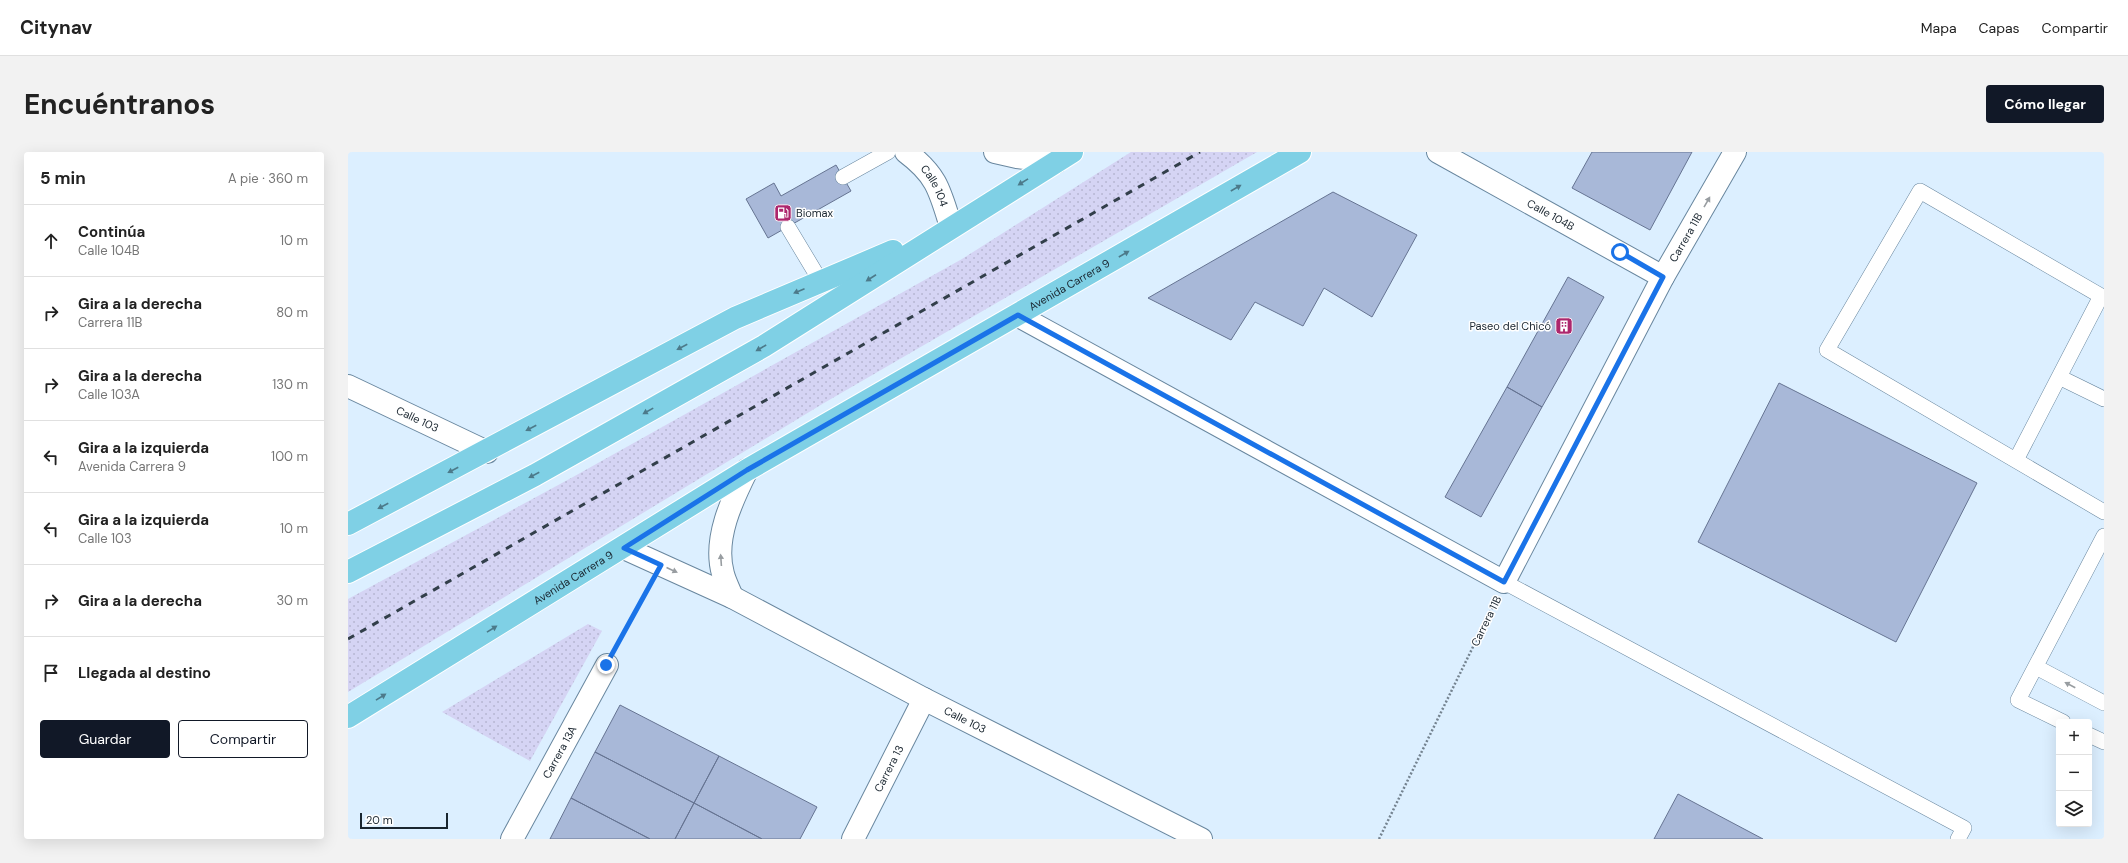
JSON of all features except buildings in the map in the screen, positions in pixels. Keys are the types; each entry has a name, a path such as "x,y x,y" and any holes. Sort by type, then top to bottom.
{"main road":[{"name":"Avenida Carrera 9","path":"348,717 624,548 747,470 1300,152"},
{"path":"348,572 535,474 764,346 1064,157"},
{"path":"348,524 487,452 735,318 951,227"}],"street":[{"name":"Calle 104","path":"906,152 927,170 938,184 951,227"},
{"path":"995,152 1017,157 1064,157"},
{"name":"Calle 104B","path":"1438,152 1663,277"},
{"name":"Carrera 11B","path":"1504,582 1663,277 1735,152"},
{"path":"1018,315 1504,582"},
{"name":"Calle 103","path":"348,386 487,452"},
{"path":"732,597 723,574 720,559 722,542 728,511 747,470"},
{"name":"Calle 103","path":"624,548 732,597 1175,833 1201,839"},
{"name":"Carrera 13A","path":"512,839 606,665"},
{"name":"Carrera 13","path":"853,839 924,699"}],"lane":[{"path":"844,177 888,152"},
{"path":"2016,460 2101,296 1920,191 1827,350 2104,512"},
{"path":"788,227 821,282"},
{"path":"2059,377 2104,399"},
{"path":"2057,719 2018,700 2104,536"},
{"path":"1504,582 1964,828 1958,839"},
{"path":"2036,667 2104,703"},
{"path":"2092,736 2104,742"}],"path":[{"path":"606,665 661,565"},
{"name":"Carrera 11B","path":"1379,839 1504,582"}],"shaded area":[{"path":"1131,152 1257,152 824,403 348,692 348,599 573,477 962,259"},
{"path":"588,624 602,631 530,761 442,712"}],"railway":[{"path":"348,639 1200,152"}],"place":[{"name":"Biomax","path":"783,213"},
{"name":"Paseo del Chicó","path":"1564,326"}],"route":[{"path":"606,665 661,565 624,548 747,470 1018,315 1504,582 1663,277 1620,252"}]}
